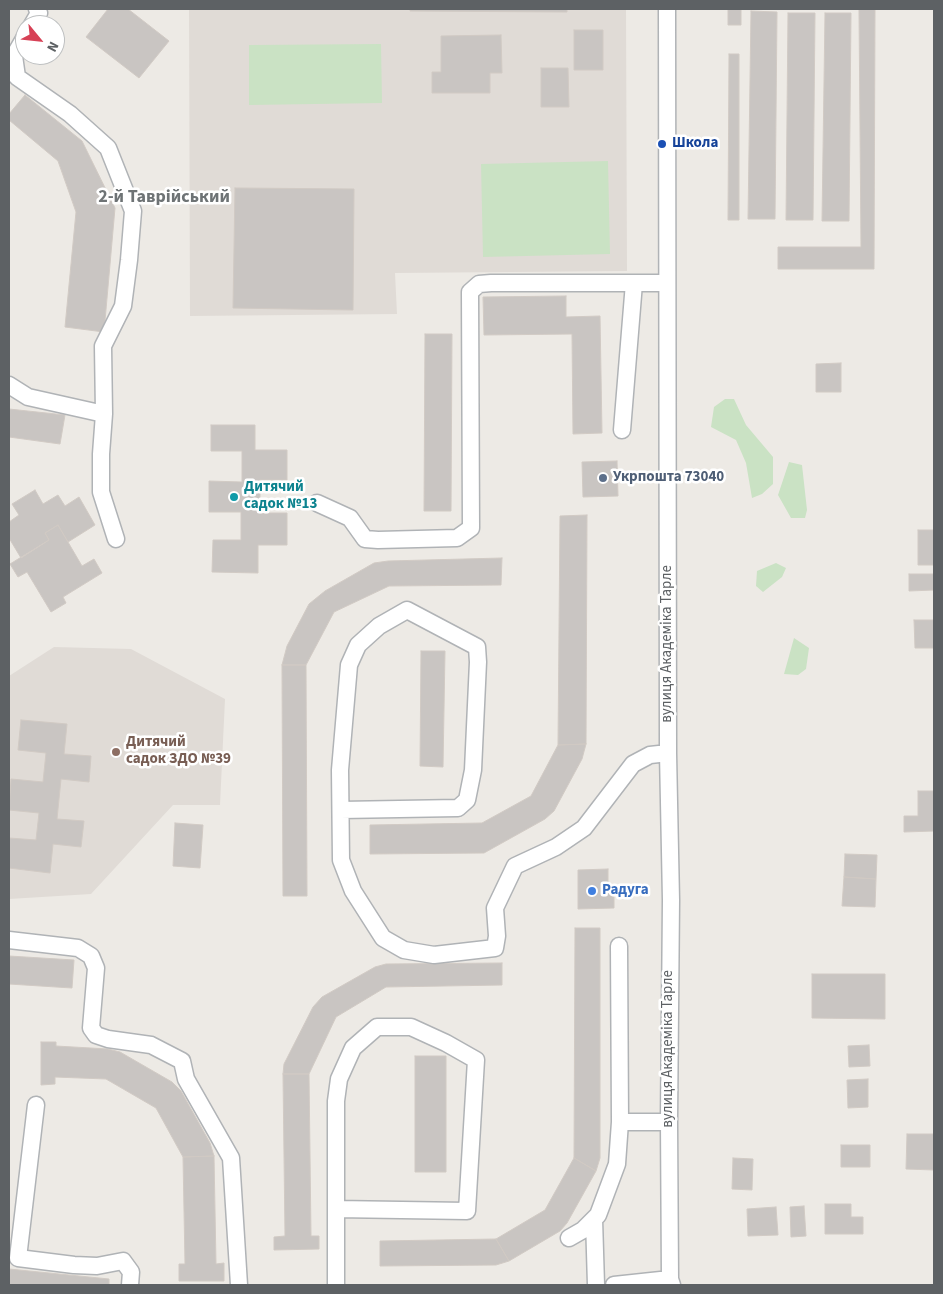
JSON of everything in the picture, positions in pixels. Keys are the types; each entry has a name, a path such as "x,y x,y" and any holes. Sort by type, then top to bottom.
{"street":[{"name":"вулиця Академіка Тарле","path":"667,9 671,1282"},
{"path":"11,60 17,77 70,114 108,148 132,210 129,260 123,306 103,346 104,414 101,492 116,539"},
{"path":"317,503 350,518 365,539 458,538 471,528 470,292 478,284 492,283 667,283"},
{"path":"622,430 634,283"},
{"path":"9,385 28,396 104,414"},
{"path":"341,810 458,808 467,800 473,770 475,742 477,647 407,610 379,626 358,644 349,665 340,770 341,860 353,891 382,938 404,950 434,955 495,948 497,936 495,908 516,866 556,847 584,828 633,764 650,755 668,753"},
{"path":"9,940 78,948 91,956 96,968 91,1028 96,1035 108,1039 151,1044 182,1061 186,1078 231,1158 238,1285"},
{"path":"569,1238 583,1230 598,1215 617,1164 620,1122 619,946"},
{"path":"336,1209 467,1211 476,1060 446,1043 411,1027 378,1027 353,1048 339,1079 336,1101 336,1209 336,1285"},
{"path":"36,1105 18,1258 89,1266 123,1261 131,1272 130,1285"},
{"path":"620,1122 669,1122"},
{"path":"594,1219 596,1285"},
{"path":"614,1285 671,1282"}],"shaded area":[{"path":"189,9 626,9 627,271 395,273 397,314 190,316"},
{"name":"Дитячий садок ЗДО №39","path":"54,647 131,649 225,699 220,805 173,805 91,894 9,899 9,676"}],"green space":[{"path":"381,44 382,103 249,105 249,45"},
{"path":"608,161 610,254 483,257 481,164"},
{"path":"725,399 734,399 746,425 773,457 773,484 762,494 752,498 746,463 736,440 711,427 714,407"},
{"path":"789,462 802,465 807,510 805,518 791,518 778,495"},
{"path":"776,563 786,568 782,577 763,592 756,586 757,571"},
{"path":"794,638 809,648 806,669 798,675 784,674"}],"building":[{"path":"108,9 128,9 169,41 139,78 86,37"},
{"path":"410,9 567,9 567,12 410,11"},
{"path":"728,9 741,9 741,25 728,25"},
{"path":"859,9 875,9 874,269 778,269 778,247 861,247"},
{"path":"751,11 777,12 775,219 748,219"},
{"path":"788,13 815,13 813,220 786,220"},
{"path":"825,13 851,13 849,221 822,221"},
{"path":"574,30 603,30 603,70 574,70"},
{"path":"501,35 502,73 490,73 490,93 432,93 432,72 441,72 441,36"},
{"path":"729,54 739,54 739,220 728,220"},
{"path":"541,68 568,68 569,107 541,107"},
{"path":"25,95 82,141 115,208 104,332 65,327 76,212 58,161 9,120 9,114"},
{"path":"235,188 354,189 353,310 233,308"},
{"path":"566,296 566,317 600,316 602,433 573,434 572,334 484,335 483,297"},
{"path":"425,334 452,334 451,511 424,511"},
{"path":"841,363 841,392 816,392 816,364"},
{"path":"9,409 65,415 60,444 9,437"},
{"name":"Дитячий садок №13","path":"211,425 255,425 255,450 287,450 287,480 260,480 260,513 287,513 287,545 258,545 258,573 212,572 213,540 241,540 241,512 209,512 209,481 242,482 242,451 211,451"},
{"path":"617,461 618,496 583,497 582,462"},
{"path":"35,490 43,504 58,495 65,506 79,497 95,525 68,542 58,525 45,533 49,540 21,558 9,538 9,522 19,515 12,504"},
{"path":"587,515 586,744 558,745 560,516"},
{"path":"58,525 82,566 94,559 102,573 63,597 66,603 51,612 27,572 18,577 10,564 49,540 45,533"},
{"path":"918,530 934,530 934,565 918,565"},
{"path":"502,558 501,585 389,586 334,612 306,665 282,665 287,646 309,604 325,591 374,563"},
{"path":"909,574 934,574 934,590 909,591"},
{"path":"914,620 934,620 934,648 915,648"},
{"path":"421,651 445,651 443,767 420,766"},
{"path":"282,665 306,665 307,896 283,896"},
{"path":"21,720 67,724 64,754 91,756 89,782 61,779 57,819 84,821 81,847 53,844 50,873 9,868 9,838 36,840 39,813 9,810 11,779 43,782 46,753 18,750"},
{"path":"586,744 582,759 554,811 545,819 484,853 370,854 370,825 482,823 531,796 558,745"},
{"path":"918,791 934,791 934,831 904,832 904,816 918,816"},
{"path":"175,823 203,825 200,868 173,866"},
{"path":"845,854 877,855 876,879 844,877"},
{"path":"608,869 608,885 614,885 614,908 578,909 578,870"},
{"path":"844,877 876,879 875,907 842,906"},
{"path":"575,928 600,928 600,1158 596,1171 574,1158"},
{"path":"9,956 74,960 72,988 9,984"},
{"path":"502,963 502,985 386,987 336,1017 309,1074 283,1074 284,1064 313,1007 322,997 375,967 386,964"},
{"path":"812,974 885,974 885,1019 812,1018"},
{"path":"41,1042 56,1042 56,1046 108,1049 120,1052 172,1082 181,1091 210,1143 214,1156 183,1157 156,1108 106,1079 55,1077 55,1084 41,1085"},
{"path":"869,1045 870,1066 849,1067 848,1046"},
{"path":"415,1056 446,1056 446,1172 415,1172"},
{"path":"283,1074 309,1074 311,1236 319,1236 319,1249 274,1250 274,1237 285,1236"},
{"path":"868,1079 868,1107 848,1108 847,1080"},
{"path":"907,1134 934,1134 934,1170 906,1169"},
{"path":"841,1145 870,1145 870,1167 841,1167"},
{"path":"214,1156 216,1264 224,1263 224,1281 179,1281 179,1264 185,1264 183,1157"},
{"path":"574,1158 596,1171 567,1223 560,1231 509,1261 496,1239 545,1210"},
{"path":"733,1158 753,1159 752,1190 732,1189"},
{"path":"825,1204 851,1204 851,1217 863,1217 863,1234 825,1234"},
{"path":"804,1206 806,1236 791,1237 790,1207"},
{"path":"776,1207 778,1235 748,1236 747,1209"},
{"path":"496,1239 509,1261 496,1265 380,1266 380,1241"},
{"path":"9,1269 109,1279 109,1285 9,1285"}],"place":[{"name":"Школа","path":"662,144"},
{"name":"Укрпошта 73040","path":"603,478"},
{"name":"Дитячий садок №13","path":"234,497"},
{"name":"Дитячий садок ЗДО №39","path":"116,752"},
{"name":"Радуга","path":"592,891"}],"district":[{"name":"2-й Таврійський","path":"164,198"}]}
